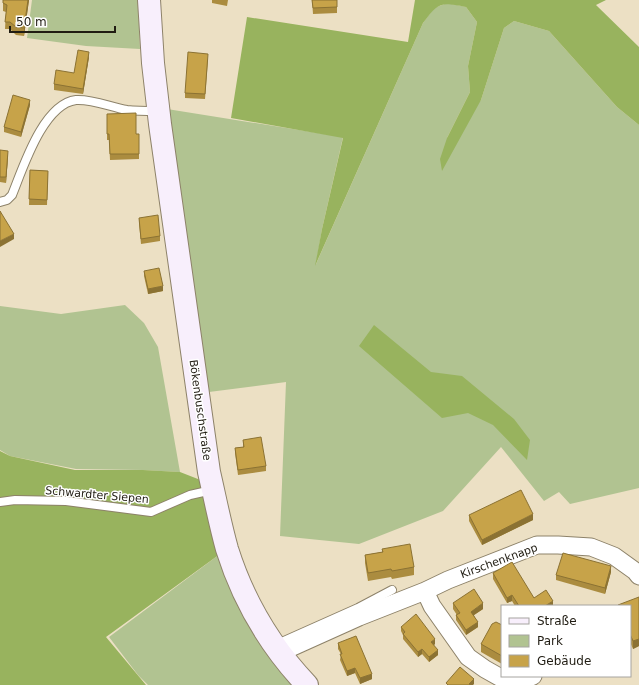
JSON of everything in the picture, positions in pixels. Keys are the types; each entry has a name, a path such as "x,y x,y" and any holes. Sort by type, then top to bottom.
{"main road":[{"name":"Bökenbuschstraße","path":"149,0 149,21 158,111 209,472 221,526 237,576 248,600 277,649 290,667 307,685"}],"street":[{"name":"Kirschenknapp","path":"277,649 537,545 558,544 591,547 614,556 635,571 639,576"},
{"path":"425,591 432,606 468,657 508,682 520,682 531,677"}],"lane":[{"path":"0,202 7,200 12,195 34,140 47,120 61,106 75,100 91,101 127,110 158,111"},
{"name":"Schwardter Siepen","path":"0,502 15,500 66,501 151,512 190,495 213,490"},
{"path":"277,649 392,590"}],"green space":[{"path":"32,0 138,0 140,49 86,46 27,38"},
{"path":"415,0 606,0 596,5 639,47 639,125 617,107 549,31 514,21 504,28 481,100 442,171 440,159 447,138 470,92 468,66 477,22 466,7 451,4 441,5 433,11 423,23 315,266 343,138 231,118 247,17 408,42"},
{"path":"447,3 466,7 477,22 468,66 470,92 447,138 481,100 504,28 514,21 549,31 617,107 639,125 639,488 570,504 559,492 544,501 501,447 443,511 359,544 280,536 286,382 209,392 167,109 343,137 322,229 316,264 423,23 434,8"},
{"path":"125,305 144,323 158,347 180,472 76,469 10,456 0,450 0,306 61,314"},
{"path":"374,325 431,372 462,376 514,419 530,440 527,460 493,425 468,413 442,418 359,346"},
{"path":"0,451 10,456 75,470 143,470 180,472 203,481 220,554 106,637 146,685 0,685"},
{"path":"220,554 295,685 148,685 138,675 109,637"}],"building":[{"path":"3,0 28,0 24,28 16,27 10,22 5,22 7,5 3,3"},
{"path":"312,0 337,0 337,7 313,8"},
{"path":"78,50 89,52 83,89 54,84 56,70 74,73"},
{"path":"188,52 208,54 205,94 185,93"},
{"path":"13,95 30,100 21,132 4,127"},
{"path":"136,113 136,134 139,134 139,154 110,154 109,134 107,134 107,114"},
{"path":"0,150 8,151 6,177 0,177"},
{"path":"30,170 48,171 47,200 29,199"},
{"path":"0,211 14,234 0,241"},
{"path":"158,215 160,236 141,239 139,218"},
{"path":"159,268 163,286 148,289 144,271"},
{"path":"261,437 266,466 238,470 235,448 244,447 243,440"},
{"path":"521,490 533,514 482,540 469,515"},
{"path":"410,544 414,567 368,573 365,555 383,552 382,549"},
{"path":"563,553 611,566 605,588 556,575"},
{"path":"512,562 534,598 546,590 553,601 547,605 518,605 512,595 507,598 493,573"},
{"path":"474,589 483,603 471,612 478,622 466,630 456,615 460,613 453,603"},
{"path":"639,597 639,639 633,641 631,636 631,605 618,605"},
{"path":"416,614 435,639 431,642 438,650 429,657 422,649 418,652 403,634 405,632 401,627"},
{"path":"496,622 501,624 501,655 481,644 492,624"},
{"path":"356,636 372,674 360,678 355,668 347,671 340,654 342,654 338,643"},
{"path":"460,667 474,679 469,684 471,685 448,685 446,683"}]}
